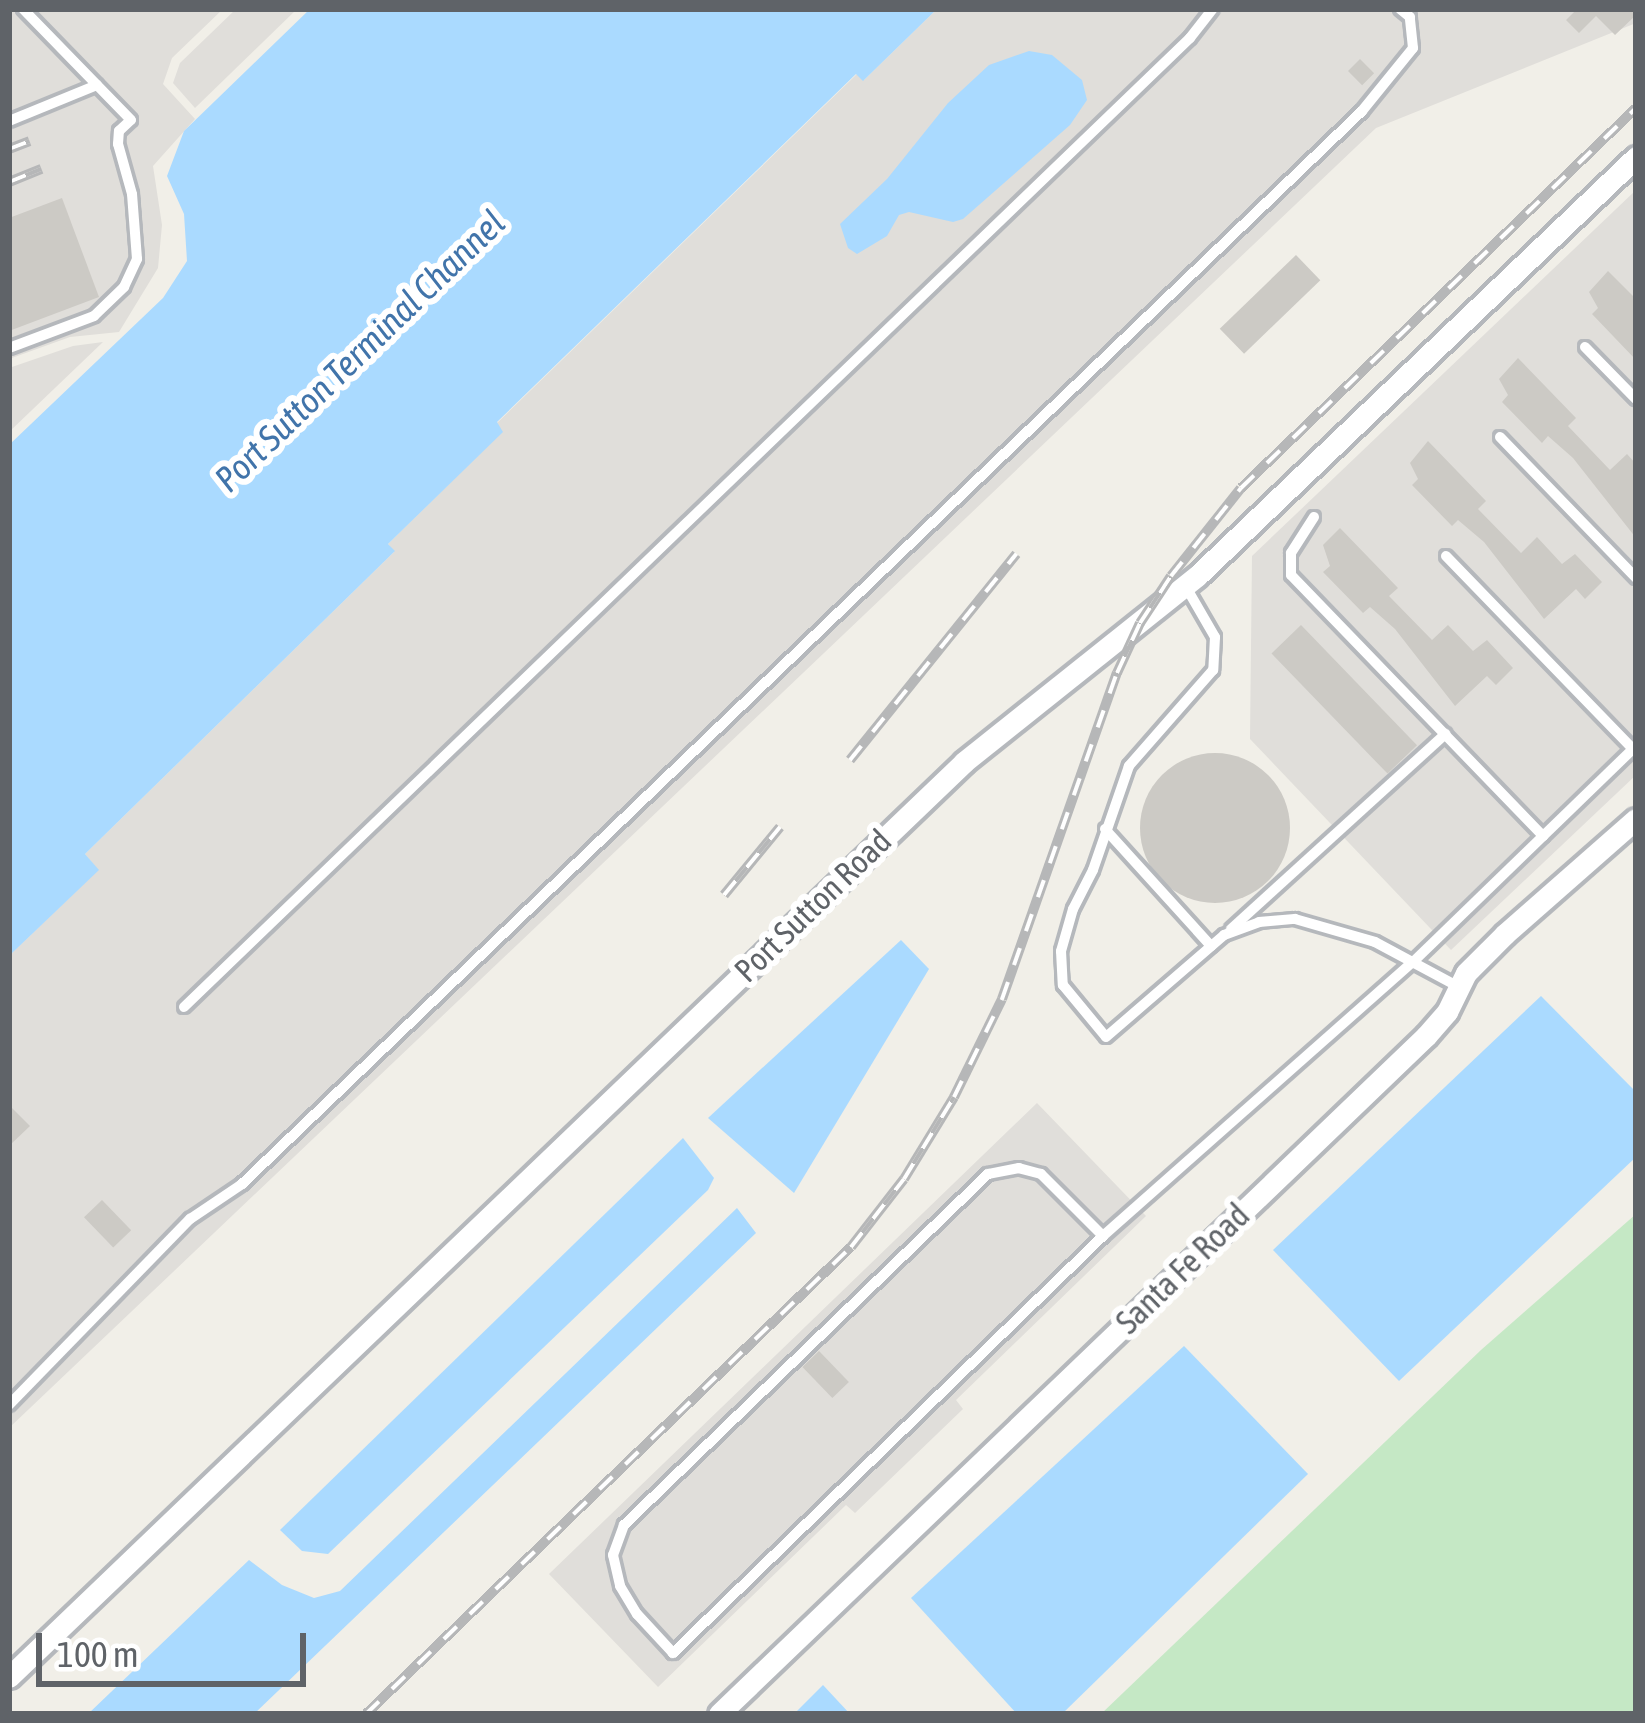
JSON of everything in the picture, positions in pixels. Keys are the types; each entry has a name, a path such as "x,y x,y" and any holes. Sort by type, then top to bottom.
{"street":[{"name":"Port Sutton Road","path":"9,1677 964,762 1186,586 1636,157"},
{"name":"Santa Fe Road","path":"719,1714 1426,1036 1504,934 1636,819"}],"lane":[{"path":"9,348 94,316 124,287 136,259 132,194 118,144 119,131 130,120 23,9"},
{"path":"184,1007 1190,38 1213,9"},
{"path":"9,1405 190,1219 242,1184 1362,111 1413,48 1410,17 1400,9"},
{"path":"9,121 97,85"},
{"path":"1585,347 1636,400"},
{"path":"1500,436 1636,578"},
{"path":"1314,517 1291,553 1292,575 1543,836"},
{"path":"1103,1236 1041,1174 1019,1168 988,1174 624,1525 613,1555 620,1586 637,1614 673,1652 1103,1236 1413,962 1635,748 1446,556"},
{"path":"1186,586 1215,638 1213,670 1129,766 1061,951 1063,985 1106,1037 1445,734"},
{"path":"1105,830 1211,946"},
{"path":"1224,935 1259,922 1295,919 1375,942 1459,987"}],"shaded area":[{"path":"9,9 223,9 172,58 163,84 195,119 153,166 162,225 158,268 119,332 70,337 9,359"},
{"path":"236,9 297,9 195,108 173,83 180,63"},
{"path":"937,9 1636,9 1636,23 1376,128 9,1428 9,956 98,870 85,854 394,552 388,544 502,432 497,423 857,74 864,80"},
{"path":"1636,190 1636,775 1451,950 1250,739 1252,556"},
{"path":"103,342 9,432 9,368 73,346"},
{"path":"1037,1103 1146,1216 956,1400 963,1409 855,1513 846,1505 658,1687 549,1574"}],"green space":[{"path":"1636,1214 1636,1714 1101,1714 1481,1350"}],"water":[{"name":"Port Sutton Terminal Channel","path":"310,9 937,9 863,81 856,74 497,422 503,432 388,544 395,551 85,854 99,870 9,956 9,445 163,298 187,261 184,214 167,176 184,131"},
{"path":"1029,51 1052,55 1082,80 1087,100 1070,125 963,219 953,222 909,212 899,215 887,236 857,254 848,248 840,224 887,179 948,103 989,65"},
{"path":"901,940 929,969 794,1193 708,1118"},
{"path":"1541,996 1636,1092 1636,1157 1399,1381 1273,1250"},
{"path":"683,1138 714,1178 708,1190 328,1554 302,1551 280,1530"},
{"path":"737,1208 756,1233 254,1714 88,1714 249,1560 282,1585 314,1598 340,1591"},
{"path":"1184,1346 1308,1474 1062,1714 1017,1714 911,1598"},
{"path":"823,1685 850,1714 794,1714"}],"building":[{"path":"1577,9 1636,9 1636,15 1615,35 1596,16 1579,33 1566,20"},
{"path":"1360,59 1374,73 1362,85 1348,71"},
{"path":"62,198 99,297 9,331 9,218"},
{"path":"1296,255 1320,280 1244,354 1220,329"},
{"path":"1608,271 1636,299 1636,360 1592,314 1598,308 1589,292"},
{"path":"1518,358 1576,418 1568,426 1610,470 1627,454 1636,464 1636,538 1573,458 1548,436 1542,443 1502,402 1508,395 1499,379"},
{"path":"1428,441 1486,501 1478,509 1521,553 1537,537 1562,564 1575,554 1602,582 1585,599 1576,589 1544,619 1484,542 1458,520 1452,526 1412,485 1418,479 1410,463"},
{"path":"1340,528 1398,588 1389,596 1432,640 1448,625 1473,651 1487,640 1513,668 1496,685 1487,676 1455,706 1395,629 1370,607 1363,613 1323,572 1330,566 1323,545"},
{"path":"1301,625 1417,745 1388,774 1272,653"},
{"path":"1215,753 1244,759 1268,775 1284,799 1290,828 1284,857 1268,881 1244,897 1215,903 1186,897 1162,881 1146,857 1140,828 1146,799 1162,775 1186,759"},
{"path":"9,1105 30,1126 9,1146"},
{"path":"102,1200 131,1230 113,1248 84,1217"},
{"path":"819,1351 849,1382 832,1398 802,1367"}],"railway":[{"path":"366,1714 851,1247 904,1179 954,1097 1002,999 1117,673 1140,623 1171,576 1241,488 1636,108"},
{"path":"9,149 30,141"},
{"path":"9,182 42,169"},
{"path":"850,760 1016,554"},
{"path":"724,895 780,827"}]}
